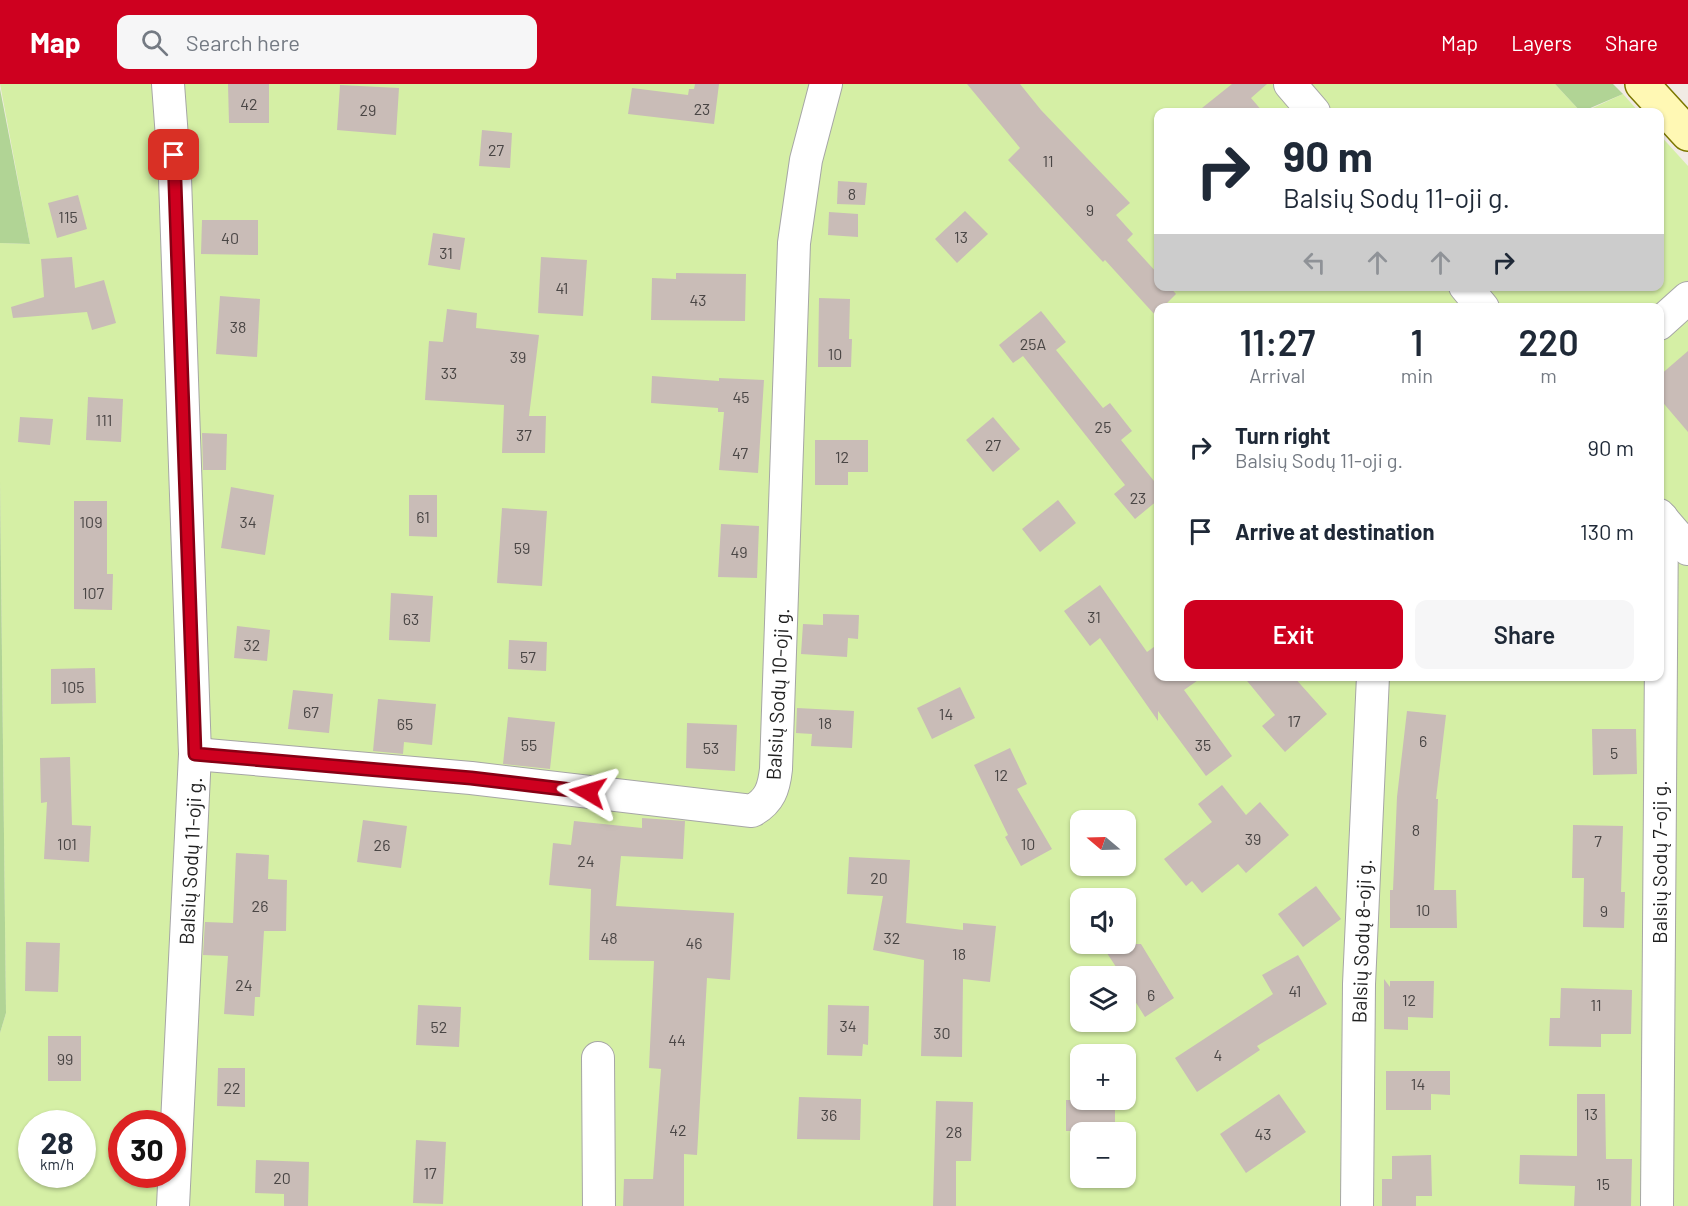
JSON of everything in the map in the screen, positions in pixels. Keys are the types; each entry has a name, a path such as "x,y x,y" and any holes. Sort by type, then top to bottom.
{"main road":[{"path":"1642,84 1688,134"}],"street":[{"name":"Balsių Sodų 11-oji g.","path":"168,84 176,178 195,754 172,1206"},
{"name":"Balsių Sodų 10-oji g.","path":"195,754 471,778 752,811 762,806 775,784 776,769 794,243 806,160 826,84"},
{"path":"1290,84 1311,108"},
{"path":"1469,291 1479,303"},
{"path":"1664,320 1688,298"},
{"path":"1664,521 1688,549"},
{"name":"Balsių Sodų 8-oji g.","path":"1357,1206 1359,984 1373,681"},
{"name":"Balsių Sodų 7-oji g.","path":"1656,1206 1659,681"},
{"path":"598,1058 599,1206"}],"green space":[{"path":"0,84 1555,84 1577,108 1154,108 1154,291 1664,291 1664,140 1688,166 1688,1206 0,1206 0,1033 6,1013 0,480 0,243 30,244"},
{"path":"1555,84 1613,84 1623,94 1590,108 1577,108"},
{"path":"0,89 30,244 0,243"},
{"path":"1623,94 1635,108 1593,108"},
{"path":"0,480 6,1013 0,1033"}],"building":[{"path":"228,84 269,84 269,123 229,123"},
{"path":"695,84 719,84 714,124 628,114 632,88 688,95 689,89 694,89"},
{"path":"967,84 1020,84 1041,110 1130,203 1116,215 1133,234 1127,240 1154,270 1154,291 1173,291 1176,294 1167,303 1154,303 1154,314 1008,160 1020,148"},
{"path":"1232,84 1267,84 1251,98 1260,108 1202,108"},
{"path":"340,85 399,88 396,135 337,130"},
{"path":"482,130 512,133 510,168 479,166"},
{"path":"838,181 867,183 865,205 837,204"},
{"path":"78,195 87,229 57,238 48,203"},
{"path":"965,211 988,234 957,263 935,239"},
{"path":"829,212 858,214 858,237 828,235"},
{"path":"202,220 258,220 258,255 201,254"},
{"path":"433,233 465,238 460,270 428,265"},
{"path":"72,257 75,288 104,280 116,323 92,330 87,312 13,318 11,307 44,297 41,259"},
{"path":"541,257 587,260 583,316 538,313"},
{"path":"676,273 746,274 745,321 651,320 652,278 676,279"},
{"path":"220,296 260,299 257,357 216,354"},
{"path":"819,298 850,299 851,367 818,367"},
{"path":"447,309 477,313 476,328 539,335 529,416 546,416 545,453 502,453 504,405 425,400 429,341 443,342"},
{"path":"1041,311 1066,342 1056,350 1103,408 1110,403 1132,431 1121,440 1154,481 1154,503 1135,519 1114,494 1125,485 1023,356 1013,363 999,345"},
{"path":"1688,351 1688,432 1664,404 1664,372"},
{"path":"652,376 719,381 719,378 764,380 758,473 719,470 724,412 718,412 718,408 651,403"},
{"path":"88,397 123,399 121,442 86,440"},
{"path":"20,417 53,419 50,445 18,442"},
{"path":"993,417 1020,449 993,472 966,440"},
{"path":"202,433 227,434 226,470 203,470"},
{"path":"815,440 868,440 868,472 848,472 848,485 815,485"},
{"path":"231,487 274,495 265,555 221,548"},
{"path":"409,495 437,495 437,537 409,536"},
{"path":"1058,500 1076,523 1040,552 1022,529"},
{"path":"74,501 107,501 107,574 113,574 112,610 74,609"},
{"path":"502,508 547,511 542,586 497,583"},
{"path":"721,524 759,526 757,578 718,577"},
{"path":"1100,585 1147,652 1154,647 1154,681 1197,681 1184,690 1232,756 1206,776 1158,711 1158,721 1100,638 1090,646 1064,611"},
{"path":"391,593 433,596 430,642 389,640"},
{"path":"823,614 859,615 858,639 848,638 847,657 801,654 803,624 823,625"},
{"path":"237,626 270,630 267,661 234,658"},
{"path":"509,640 547,642 546,671 508,669"},
{"path":"95,668 96,703 51,704 51,669"},
{"path":"1247,681 1297,681 1327,714 1285,752 1262,726 1275,715"},
{"path":"960,687 975,718 932,739 917,708"},
{"path":"293,690 333,694 329,733 288,729"},
{"path":"378,699 436,704 432,745 404,742 403,754 373,751"},
{"path":"797,708 854,711 852,748 811,746 812,734 796,733"},
{"path":"1407,711 1446,715 1436,799 1438,799 1434,890 1456,890 1457,928 1390,928 1390,890 1393,890 1397,797"},
{"path":"508,717 555,722 550,769 503,764"},
{"path":"687,723 737,725 735,771 686,768"},
{"path":"1592,729 1636,729 1637,774 1593,775"},
{"path":"1010,748 1027,784 1017,789 1052,849 1021,866 1005,837 1008,835 974,765"},
{"path":"70,757 72,825 91,826 89,862 44,859 47,802 41,803 40,758"},
{"path":"1222,785 1246,815 1260,802 1289,835 1246,873 1238,864 1202,893 1192,881 1186,886 1164,859 1212,822 1198,804"},
{"path":"642,818 685,821 683,859 621,856 616,906 734,913 730,980 707,978 697,1155 684,1154 684,1206 623,1206 624,1179 653,1179 661,1069 649,1068 654,961 589,960 591,889 549,885 553,843 571,845 574,821 642,828"},
{"path":"363,820 407,826 401,868 357,862"},
{"path":"1573,825 1623,826 1621,892 1625,892 1624,928 1583,927 1584,878 1572,878"},
{"path":"236,853 269,855 268,879 287,880 286,931 264,931 260,997 255,997 254,1016 224,1014 228,956 203,955 205,922 233,923"},
{"path":"849,857 910,860 906,923 963,930 963,923 996,926 990,982 963,979 962,1057 921,1056 924,960 873,950 883,896 847,894"},
{"path":"1316,886 1341,919 1303,947 1278,914"},
{"path":"26,942 60,943 58,992 25,991"},
{"path":"1136,944 1141,944 1174,998 1145,1017 1136,1003 1136,966 1115,966 1108,954 1136,954"},
{"path":"1298,955 1327,1004 1257,1046 1260,1050 1197,1092 1175,1058 1273,994 1262,975"},
{"path":"1384,979 1390,987 1390,981 1434,981 1433,1018 1408,1017 1408,1030 1384,1029"},
{"path":"1561,988 1632,990 1631,1034 1601,1034 1601,1047 1549,1046 1550,1018 1560,1018"},
{"path":"418,1005 461,1007 459,1047 416,1045"},
{"path":"828,1005 869,1006 868,1045 863,1044 862,1056 827,1055"},
{"path":"48,1036 81,1036 81,1081 48,1081"},
{"path":"218,1068 245,1068 245,1107 217,1106"},
{"path":"1386,1071 1450,1071 1450,1095 1431,1094 1431,1110 1386,1110"},
{"path":"1279,1094 1306,1132 1246,1173 1220,1134"},
{"path":"1577,1094 1605,1094 1606,1159 1632,1159 1631,1206 1574,1206 1575,1186 1519,1184 1520,1155 1577,1156"},
{"path":"799,1097 861,1099 860,1140 797,1139"},
{"path":"1066,1100 1070,1100 1070,1110 1115,1110 1115,1122 1070,1122 1070,1131 1066,1131"},
{"path":"936,1101 973,1102 971,1161 956,1161 956,1206 933,1206"},
{"path":"416,1140 446,1142 443,1204 413,1203"},
{"path":"1431,1155 1432,1196 1416,1196 1416,1206 1382,1206 1382,1179 1392,1179 1392,1156"},
{"path":"256,1160 309,1162 308,1206 284,1206 284,1194 255,1193"}],"route":[{"path":"174,155 195,754 471,778 588,792"}]}
